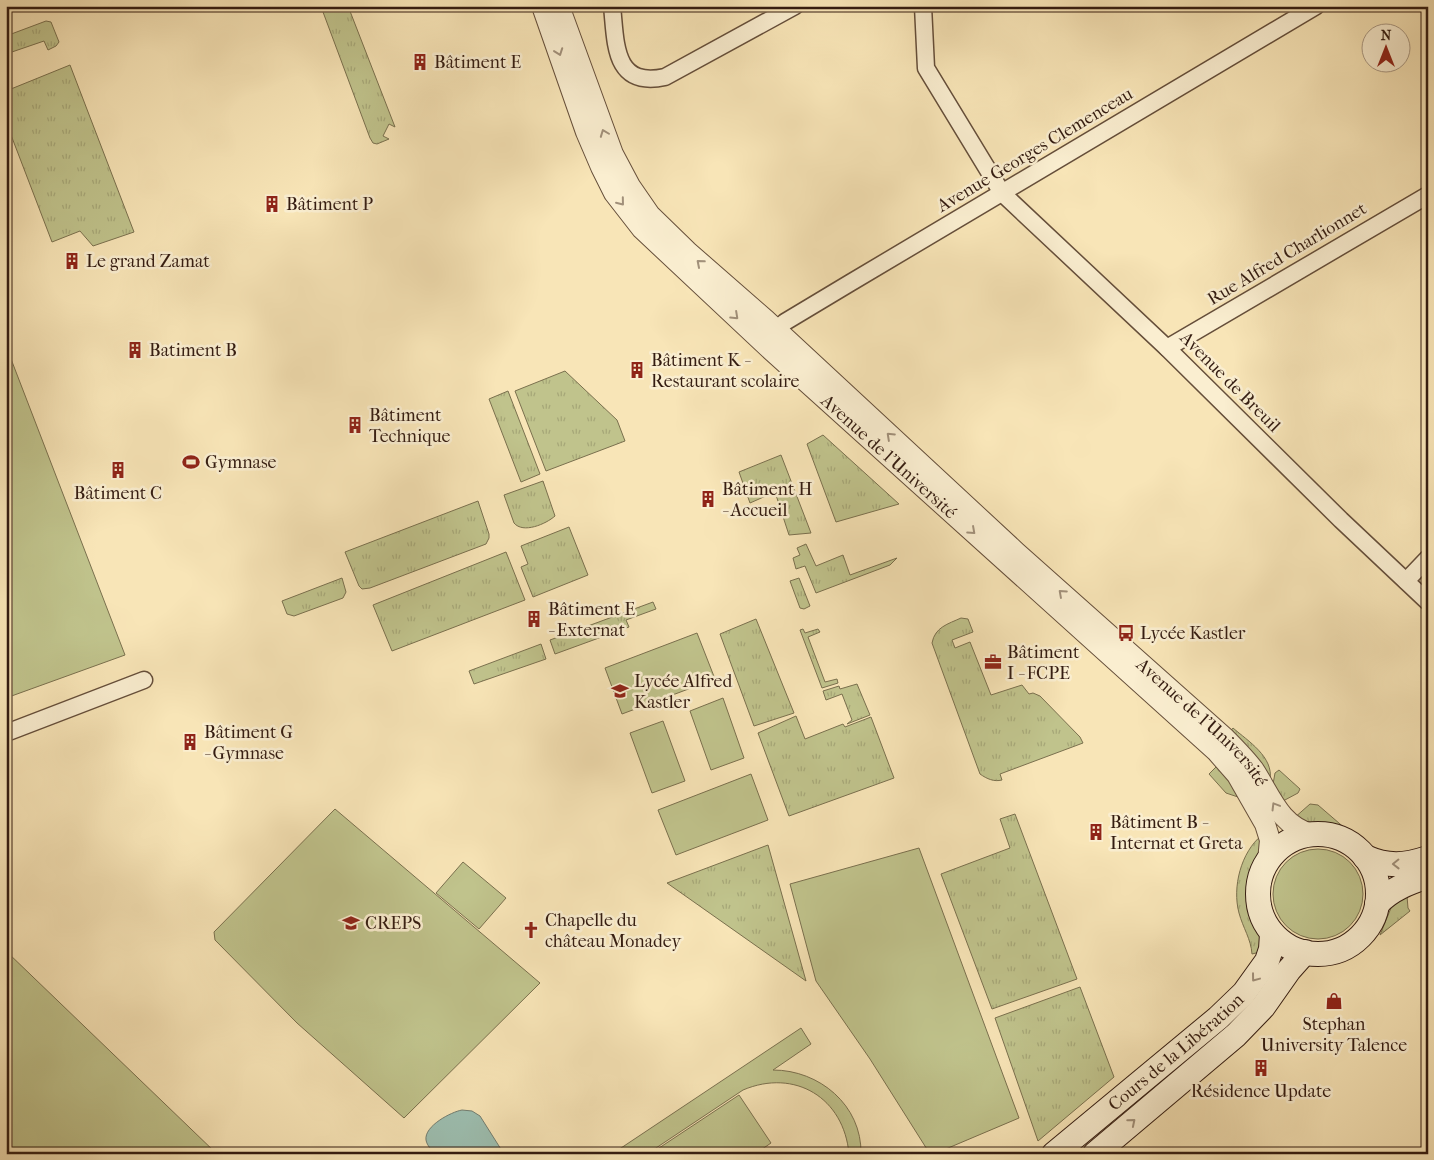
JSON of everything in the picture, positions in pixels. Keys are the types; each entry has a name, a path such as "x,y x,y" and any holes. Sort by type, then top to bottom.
{"main road":[{"path":"1312,834 1326,834 1351,844 1365,857 1372,867 1378,891 1377,904 1368,926 1361,936 1347,946 1331,952 1318,954 1305,952 1289,946 1272,934 1264,920 1258,900 1260,879 1268,860 1277,850 1287,842 1300,837 1312,834"},
{"path":"1365,857 1379,863 1396,865 1428,858"},
{"path":"1377,904 1395,889 1428,876"},
{"name":"Cours de la Libération","path":"1054,1154 1218,1018 1244,993 1267,961 1271,949 1272,934"},
{"name":"Cours de la Libération","path":"1095,1154 1236,1034 1263,1007 1289,970 1305,952"},
{"path":"1064,1154 1083,1130"}],"street":[{"name":"Avenue de l'Université","path":"542,6 582,96 612,154 615,176 614,193 642,229 772,351 1226,738 1252,768 1281,815 1297,829 1312,834"},
{"name":"Avenue de l'Université","path":"558,6 582,96"},
{"path":"612,6 620,62 629,72 642,78 654,79 665,77 795,6"},
{"name":"Avenue de Breuil","path":"923,6 926,68 1002,193 1167,348 1341,520 1428,602"},
{"name":"Avenue Georges Clemenceau","path":"776,330 785,322 1316,6"},
{"name":"Avenue de l'Université","path":"615,176 687,251 776,330 1216,751 1237,775 1265,824 1270,840 1268,860"},
{"name":"Rue Alfred Charlionnet","path":"1167,348 1428,195"},
{"path":"1406,581 1428,558"},
{"path":"6,732 144,680"}],"green space":[{"path":"335,6 348,6 395,127 389,124 383,136 389,139 377,144 373,143 370,138 323,12"},
{"path":"46,21 51,22 59,42 56,46 48,50 44,41 6,54 6,36"},
{"path":"70,65 134,232 93,246 80,231 52,242 6,122 6,105 9,100 6,91"},
{"path":"6,346 125,655 6,698"},
{"path":"565,371 617,420 625,441 546,471 515,391"},
{"path":"508,391 540,474 521,482 489,399"},
{"path":"823,435 899,504 836,522 807,444"},
{"path":"781,455 811,533 789,535 775,492 750,503 739,472"},
{"path":"543,481 555,516 534,527 523,528 518,526 514,523 504,495"},
{"path":"478,501 489,534 486,544 370,588 362,589 359,586 345,552"},
{"path":"569,527 588,575 533,597 521,567 528,564 521,546"},
{"path":"806,544 816,566 843,555 850,575 897,558 890,565 816,593 805,566 796,569 793,558 800,555 797,548"},
{"path":"506,552 525,600 392,651 373,605"},
{"path":"342,578 346,592 343,598 294,616 287,614 282,601"},
{"path":"799,578 810,606 804,609 800,608 790,581"},
{"path":"653,602 656,609 626,620 629,627 555,654 550,640"},
{"path":"961,618 968,619 973,632 952,640 955,648 970,642 991,695 1022,685 1029,694 1033,693 1040,696 1080,737 1083,743 1000,774 1002,780 991,780 980,774 932,643 939,630"},
{"path":"756,619 794,713 754,726 720,634"},
{"path":"803,629 805,633 818,629 820,632 808,637 825,682 837,679 838,683 822,688 800,630"},
{"path":"697,633 715,679 622,714 605,668"},
{"path":"541,644 546,659 474,684 469,671"},
{"path":"857,684 870,715 847,724 852,720 842,694 826,700 823,691 839,686 840,689"},
{"path":"723,698 744,758 711,770 690,711"},
{"path":"796,716 805,739 843,724 845,727 871,717 894,778 789,816 758,733"},
{"path":"663,721 685,781 652,793 630,733"},
{"path":"1233,728 1259,750 1264,757 1268,764 1270,780 1228,734"},
{"path":"1218,765 1226,774 1238,797 1226,793 1209,774"},
{"path":"1279,770 1300,789 1298,793 1283,801 1272,790 1275,773"},
{"path":"751,774 768,820 676,855 658,810"},
{"path":"1310,804 1318,805 1347,830 1345,832 1336,828 1315,826 1293,819"},
{"path":"335,809 540,983 404,1118 297,1023 215,940 214,932"},
{"path":"1015,814 1077,979 992,1009 941,874 1010,848 1000,819"},
{"path":"1262,835 1261,853 1251,878 1249,896 1252,916 1261,938 1260,952 1252,954 1239,913 1237,892 1240,871 1244,860 1255,842"},
{"path":"768,845 806,981 667,883"},
{"path":"919,848 1019,1118 934,1154 930,1154 870,1059 816,981 790,884"},
{"path":"1318,849 1335,852 1350,862 1360,877 1363,894 1360,911 1350,926 1335,936 1318,939 1301,936 1286,926 1276,911 1273,894 1276,877 1286,862 1301,852"},
{"path":"463,862 506,898 479,929 436,893"},
{"path":"1407,896 1410,911 1380,935 1394,903"},
{"path":"6,951 217,1154 6,1154"},
{"path":"1080,987 1114,1077 1038,1141 995,1018"},
{"path":"801,1028 811,1044 773,1070 806,1076 835,1094 846,1106 854,1120 859,1136 861,1154 849,1154 845,1134 838,1117 827,1103 814,1093 798,1086 781,1083 762,1084 743,1090 647,1154 612,1154"},
{"path":"739,1095 771,1143 755,1154 650,1154"}],"shaded area":[{"path":"462,1110 472,1111 480,1116 504,1154 435,1154 428,1146 426,1140 429,1130 439,1120"}],"place":[{"name":"Bâtiment E","path":"420,62"},
{"name":"Bâtiment P","path":"272,204"},
{"name":"Le grand Zamat","path":"72,261"},
{"name":"Batiment B","path":"135,350"},
{"name":"Bâtiment K - Restaurant scolaire","path":"637,370"},
{"name":"Bâtiment Technique","path":"355,425"},
{"name":"Gymnase","path":"191,462"},
{"name":"Bâtiment C","path":"118,470"},
{"name":"Bâtiment H - Accueil","path":"708,499"},
{"name":"Bâtiment E - Externat","path":"534,619"},
{"name":"Lycée Kastler","path":"1126,633"},
{"name":"Bâtiment I - FCPE","path":"993,662"},
{"name":"Lycée Alfred Kastler","path":"620,691"},
{"name":"Bâtiment G - Gymnase","path":"190,742"},
{"name":"Bâtiment B - Internat et Greta","path":"1096,832"},
{"name":"CREPS","path":"351,923"},
{"name":"Chapelle du château Monadey","path":"531,930"},
{"name":"Stephan University Talence","path":"1334,1001"},
{"name":"Résidence Update","path":"1261,1068"}]}
